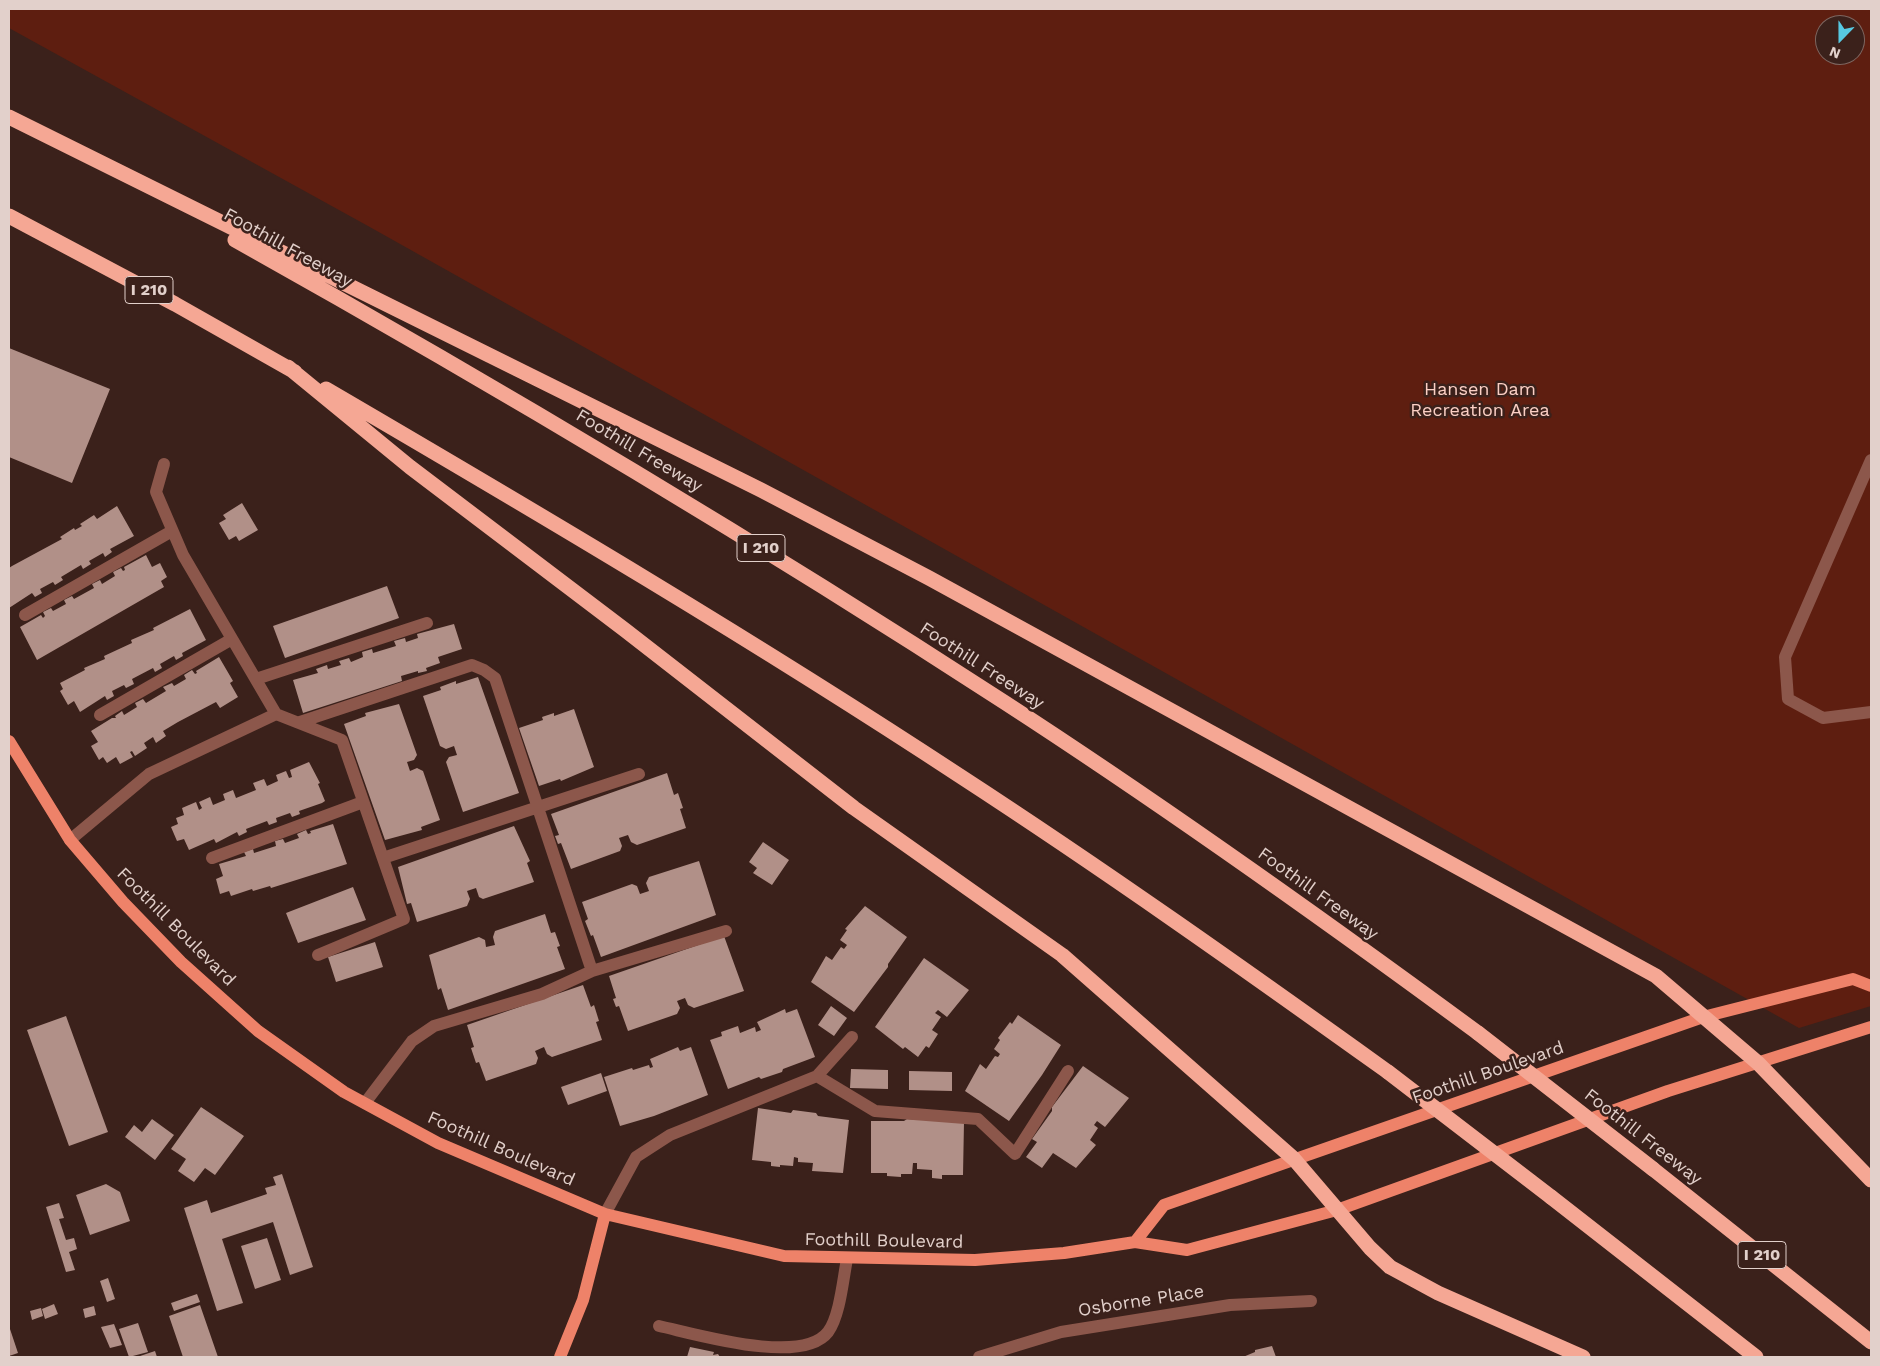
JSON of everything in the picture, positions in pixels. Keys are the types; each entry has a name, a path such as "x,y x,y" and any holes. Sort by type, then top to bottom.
{"highway":[{"path":"9,118 760,490 929,578 1656,976 1758,1063 1871,1180"},
{"name":"Foothill Freeway","path":"9,118 183,211 330,293 566,429 773,555 1006,703 1118,778 1328,924 1478,1033 1653,1168 1871,1342"},
{"name":"I 210","path":"9,216 175,304 288,367 628,566 887,729 1070,848 1388,1072 1756,1357"},
{"path":"288,367 410,467 626,630 854,808 1062,955 1294,1159 1337,1210 1390,1267 1438,1293 1583,1357"}],"main road":[{"name":"Foothill Boulevard","path":"9,741 70,840 123,902 180,962 258,1031 344,1092 438,1143 605,1214 784,1256 847,1259 975,1260 1064,1253 1135,1242 1187,1250 1337,1210 1668,1091 1871,1026"},
{"name":"Foothill Boulevard","path":"1135,1242 1164,1205 1703,1016 1853,978 1871,986"},
{"path":"560,1357 583,1300 605,1214"}],"street":[{"path":"1871,460 1785,657 1788,699 1823,718 1871,712"},
{"path":"164,464 156,492 172,531 183,555 276,714 342,740 404,919 318,955"},
{"path":"25,615 172,531"},
{"path":"256,679 427,623"},
{"path":"100,715 232,639"},
{"path":"300,722 472,665 484,670 495,678 592,971"},
{"path":"70,840 149,774 276,714"},
{"path":"382,858 639,774"},
{"path":"212,858 363,802"},
{"path":"365,1103 412,1041 434,1026 542,994 592,971 726,931"},
{"path":"605,1214 636,1157 670,1135 817,1076 852,1037"},
{"path":"817,1076 875,1111 978,1118 1015,1154 1068,1071"},
{"path":"659,1326 767,1349 807,1346 827,1334 833,1324 847,1259"},
{"name":"Osborne Place","path":"979,1357 1061,1332 1230,1305 1312,1301"}],"green space":[{"name":"Hansen Dam Recreation Area","path":"9,9 1871,9 1871,1006 1799,1028 368,226 9,28"}],"building":[{"path":"9,348 110,389 72,483 9,457"},
{"path":"242,503 258,530 239,541 236,536 229,540 219,523 226,519 223,515"},
{"path":"117,506 134,536 110,549 112,552 105,557 103,553 89,561 91,564 83,569 81,565 61,577 63,580 55,585 53,582 40,589 42,593 35,597 32,593 9,608 9,568 62,539 60,537 74,528 75,530 82,526 80,524 94,515 97,519"},
{"path":"146,555 152,567 160,563 167,577 161,581 164,587 37,660 20,627 41,615 43,618 45,616 43,612 51,608 53,611 66,604 64,600 72,596 74,599 94,588 92,584 100,580 102,584 115,576 113,572 121,568 123,571 125,570 124,567"},
{"path":"387,586 399,618 285,658 273,626"},
{"path":"190,609 206,640 182,653 183,656 176,660 174,656 160,664 162,668 155,672 153,668 132,679 134,684 126,688 124,685 112,691 114,696 107,700 105,696 80,712 74,701 68,705 60,691 63,689 60,683 85,670 84,668 105,659 104,656 132,643 131,640 154,630 153,628"},
{"path":"454,624 462,649 438,657 440,663 426,668 427,671 418,673 418,671 401,676 402,681 303,713 293,680 318,673 316,669 327,665 328,669 341,665 339,661 349,658 351,662 363,657 362,652 372,649 373,653 396,646 394,641 405,638 406,642 418,638 417,634"},
{"path":"219,657 233,681 230,683 238,697 220,708 216,702 178,722 163,731 166,736 156,743 153,737 144,743 147,748 135,756 132,751 130,752 133,757 120,764 116,757 107,763 103,757 99,760 91,746 98,742 91,731 112,718 116,718 115,716 122,711 124,715 137,707 135,703 143,699 146,703 166,691 163,687 172,683 174,686 186,679 184,675 192,670 195,674 197,673 196,671"},
{"path":"478,677 519,793 463,812 446,762 449,757 457,755 454,746 446,749 440,746 423,696 441,690 440,687 456,681 456,684"},
{"path":"399,704 417,755 414,760 407,762 410,771 417,768 423,771 440,820 421,827 422,830 385,840 344,724 366,716 365,713"},
{"path":"574,709 594,767 561,781 560,779 539,786 519,728 543,720 542,717 554,713 554,716"},
{"path":"309,762 320,783 318,784 325,801 322,803 299,811 300,814 292,817 290,813 276,818 277,822 269,825 267,821 246,829 247,832 239,836 237,832 216,843 214,839 189,850 184,839 177,841 171,827 178,824 176,818 184,815 182,808 196,802 199,810 202,808 199,802 210,797 213,805 225,800 223,794 233,790 236,798 256,790 253,783 264,779 267,786 278,781 276,775 286,771 289,778 292,777 290,770"},
{"path":"667,773 674,795 678,793 683,808 680,809 686,828 637,845 631,842 628,835 619,838 622,846 620,851 571,869 561,843 558,844 555,836 559,835 551,814"},
{"path":"333,824 347,864 271,888 270,886 253,891 252,889 231,896 229,891 220,894 216,879 223,876 219,864 246,856 244,852 253,849 254,853 276,846 275,841 283,839 285,843 299,838 297,834 306,830 308,834 311,833 310,831"},
{"path":"514,826 530,861 527,863 534,882 483,899 479,897 476,888 467,891 470,899 467,906 417,922 411,903 407,904 398,867"},
{"path":"763,842 789,860 772,885 753,873 757,868 749,862"},
{"path":"699,861 716,915 601,957 593,935 591,936 585,921 588,919 582,902 632,884 637,886 640,894 649,891 646,883 649,877"},
{"path":"353,887 366,920 298,943 286,913"},
{"path":"865,906 907,937 888,964 888,967 854,1012 811,982 826,956 832,960 841,947 844,949 847,945 840,940 847,930 845,929"},
{"path":"545,914 551,933 555,932 560,946 557,947 565,969 448,1010 441,988 438,990 429,955 479,937 485,940 486,947 495,945 493,937 495,931"},
{"path":"724,936 744,991 694,1008 688,1005 685,998 677,1001 680,1008 677,1014 628,1031 619,1006 616,1007 613,999 616,998 609,976"},
{"path":"375,942 383,967 336,982 328,957"},
{"path":"924,958 969,990 947,1017 938,1010 935,1013 941,1017 932,1030 938,1034 929,1048 926,1046 918,1057 905,1047 903,1049 875,1027"},
{"path":"583,985 591,1007 594,1005 599,1021 596,1022 602,1040 552,1057 547,1054 544,1047 535,1051 538,1058 536,1064 486,1081 479,1062 476,1063 471,1048 474,1047 467,1025"},
{"path":"831,1006 847,1018 834,1036 818,1025"},
{"path":"785,1009 786,1013 797,1009 815,1057 783,1069 782,1072 761,1079 759,1077 728,1089 710,1040 722,1036 721,1032 738,1026 740,1033 755,1027 756,1032 761,1030 757,1022"},
{"path":"1018,1015 1061,1045 1009,1121 965,1091 980,1064 986,1069 995,1056 998,1057 1000,1054 994,1049 1000,1040 998,1038"},
{"path":"66,1016 108,1132 69,1146 27,1030"},
{"path":"678,1047 680,1051 691,1047 708,1095 654,1116 620,1126 604,1077 632,1068 633,1070 649,1065 650,1068 653,1067 650,1059"},
{"path":"1083,1066 1129,1098 1105,1127 1097,1121 1094,1125 1098,1128 1090,1140 1096,1145 1076,1168 1053,1153 1042,1168 1026,1157 1037,1142 1032,1139 1052,1111 1052,1107"},
{"path":"851,1069 888,1070 888,1089 850,1088"},
{"path":"909,1071 952,1072 952,1091 909,1090"},
{"path":"601,1073 607,1091 568,1105 561,1087"},
{"path":"201,1107 244,1136 215,1175 205,1168 194,1182 178,1171 186,1159 171,1149"},
{"path":"758,1108 791,1113 793,1110 816,1113 818,1116 849,1120 843,1173 812,1171 813,1163 798,1162 798,1158 794,1157 793,1166 780,1165 780,1167 771,1166 771,1162 752,1160"},
{"path":"152,1119 174,1135 155,1160 125,1137 134,1125 142,1132"},
{"path":"907,1119 964,1122 963,1175 942,1175 942,1179 932,1178 932,1170 917,1169 917,1163 913,1163 912,1174 901,1174 901,1177 887,1176 887,1173 871,1173 871,1121 904,1121"},
{"path":"282,1174 313,1267 290,1275 273,1222 222,1239 243,1303 217,1311 184,1208 207,1200 211,1213 267,1194 265,1188 276,1185 273,1177"},
{"path":"106,1184 120,1192 130,1221 90,1235 76,1195"},
{"path":"59,1203 64,1218 59,1219 66,1240 74,1238 77,1249 69,1252 75,1270 66,1272 46,1207"},
{"path":"267,1238 281,1280 255,1289 241,1246"},
{"path":"108,1278 115,1299 107,1302 100,1281"},
{"path":"197,1294 200,1302 174,1311 171,1303"},
{"path":"54,1304 58,1314 45,1319 42,1309"},
{"path":"200,1305 218,1357 183,1357 169,1316"},
{"path":"94,1306 96,1315 85,1318 83,1309"},
{"path":"41,1308 43,1316 32,1320 30,1311"},
{"path":"138,1323 148,1352 129,1357 119,1329"},
{"path":"114,1324 122,1345 110,1348 101,1327"},
{"path":"9,1326 18,1353 9,1356"},
{"path":"1272,1346 1276,1357 1243,1357 1255,1352 1255,1350"},
{"path":"690,1347 714,1352 713,1355 718,1354 720,1357 687,1357"},
{"path":"155,1351 157,1357 137,1357"}]}
